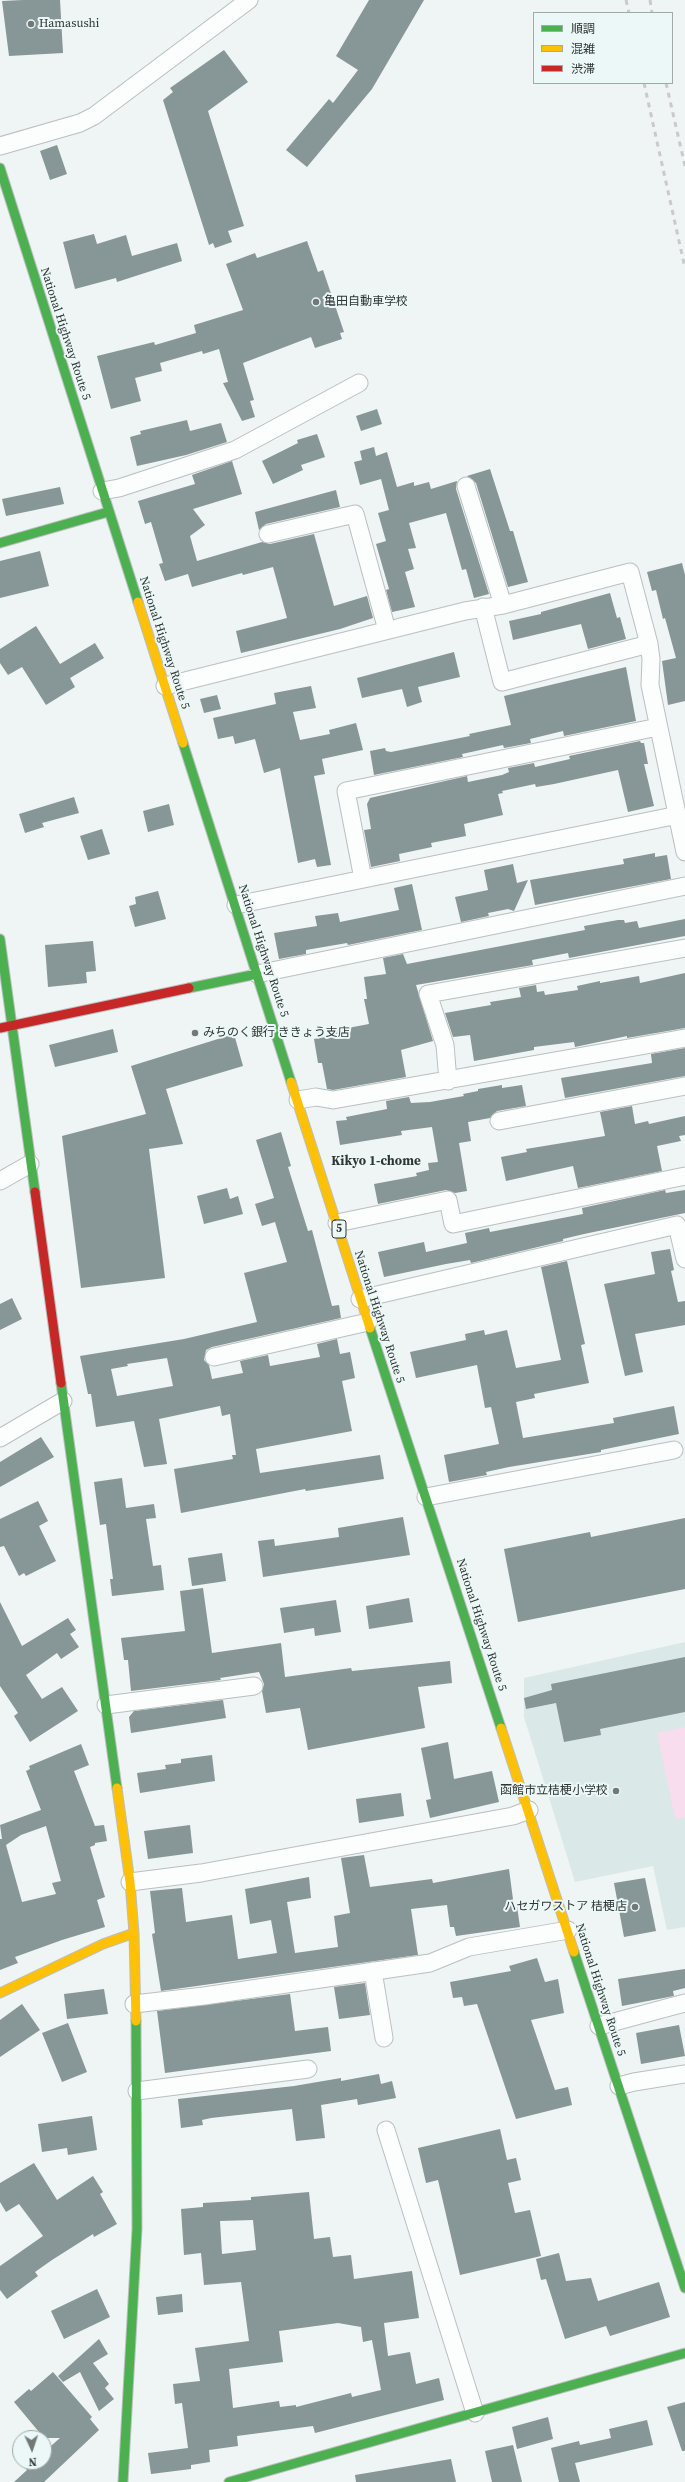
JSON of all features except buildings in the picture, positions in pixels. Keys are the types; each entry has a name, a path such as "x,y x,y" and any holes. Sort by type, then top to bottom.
{"main road":[{"name":"National Highway Route 5","path":"0,168 108,512 236,905 360,1299 619,2086 680,2257 685,2288"},
{"path":"0,543 108,512"},
{"path":"0,939 130,1882 134,1933 134,2004 137,2091 137,2229 123,2482"},
{"path":"0,1028 257,974"},
{"path":"0,1993 103,1944 134,1933"},
{"path":"229,2482 685,2353"}],"street":[{"path":"0,146 80,122 94,116 249,0"},
{"path":"102,490 118,488 235,450 359,383"},
{"path":"466,486 503,605"},
{"path":"268,534 356,514 387,630"},
{"path":"165,686 387,630 483,607 503,605 630,572 649,644 650,685 685,852"},
{"path":"483,607 502,682 649,644"},
{"path":"362,879 346,791 658,727"},
{"path":"236,905 678,815"},
{"path":"257,974 685,886"},
{"path":"448,1081 445,1045 428,994 685,948"},
{"path":"298,1100 316,1097 333,1100 448,1081 685,1038"},
{"path":"499,1121 685,1086"},
{"path":"0,1181 30,1164"},
{"path":"337,1223 448,1200 453,1224 685,1176"},
{"path":"360,1299 677,1225 685,1259"},
{"path":"214,1357 368,1322"},
{"path":"0,1438 63,1401"},
{"path":"426,1497 674,1450"},
{"path":"106,1705 254,1686"},
{"path":"130,1882 201,1873 512,1816 529,1810"},
{"path":"134,2004 204,1996 430,1963 469,1947 568,1930"},
{"path":"373,1971 384,2038"},
{"path":"599,2026 685,2003"},
{"path":"137,2091 308,2069"},
{"path":"619,2086 634,2082 685,2074"},
{"path":"386,2130 475,2413"}],"shaded area":[{"name":"函館市立桔梗小学校","path":"685,1642 685,1927 667,1930 653,1866 575,1882 524,1717 524,1678"},
{"path":"685,1727 685,1818 675,1818 657,1733"}],"railway":[{"path":"626,0 629,12"},
{"path":"650,0 652,12"},
{"path":"644,84 685,268"},
{"path":"666,84 685,166"}],"traffic: fast":[{"path":"0,168 138,602"},
{"path":"0,543 108,512"},
{"path":"183,743 291,1082"},
{"path":"0,939 35,1192"},
{"path":"189,988 257,974"},
{"path":"370,1328 501,1728"},
{"path":"61,1383 117,1788"},
{"path":"574,1952 685,2288"},
{"path":"123,2482 137,2229 136,2021"},
{"path":"229,2482 685,2353"}],"traffic: slow":[{"path":"138,602 183,743"},
{"path":"291,1082 370,1328"},
{"path":"501,1728 574,1952"},
{"path":"117,1788 130,1882 134,1933 136,2021"},
{"path":"0,1993 103,1944 134,1933"}],"traffic: jam":[{"path":"0,1028 189,988"},
{"path":"35,1192 61,1383"}],"place":[{"name":"Hamasushi","path":"31,24"},
{"name":"亀田自動車学校","path":"316,302"},
{"name":"みちのく銀行 ききょう支店","path":"195,1033"},
{"name":"函館市立桔梗小学校","path":"616,1791"},
{"name":"ハセガワストア 桔梗店","path":"635,1907"}],"district":[{"name":"Kikyo 1-chome","path":"376,1162"}]}
